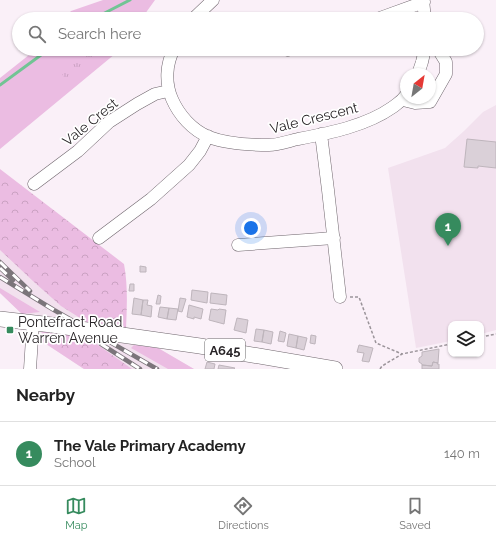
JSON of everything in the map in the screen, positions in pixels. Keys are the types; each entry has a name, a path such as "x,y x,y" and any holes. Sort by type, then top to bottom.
{"main road":[{"name":"A645","path":"0,319 200,346 335,369"}],"street":[{"path":"200,12 213,0"},
{"path":"395,12 424,1 425,12"},
{"name":"Vale Crescent","path":"170,56 167,69 168,91 184,119 198,132 219,140 238,144 270,145 358,125 384,113 400,101"},
{"path":"420,68 423,56"},
{"path":"436,92 446,74 446,62 442,56"},
{"name":"Vale Crest","path":"34,184 78,151 109,122 155,94 168,91"},
{"path":"321,134 340,298"},
{"path":"99,238 151,199 189,165 208,136"},
{"path":"238,245 334,238"},
{"path":"30,369 32,323"}],"path":[{"path":"340,298 359,297 376,342 402,354"},
{"path":"484,336 496,334"},
{"path":"380,369 382,366 402,354 448,345"}],"shaded area":[{"path":"496,105 496,330 484,333 484,321 448,321 448,342 416,348 388,168 445,148 483,112"},
{"path":"0,244 126,329 39,315 22,314 0,293"},
{"path":"42,331 158,348 194,369 84,369 40,340"}],"green space":[{"path":"103,0 155,0 146,12 70,12"},
{"path":"28,56 113,56 0,149 0,78"},
{"path":"72,56 104,56 67,82 57,66"},
{"path":"0,169 124,264 127,288 126,329 88,323 61,306 0,250"},
{"path":"0,288 40,312 22,314 0,293"},
{"path":"42,331 88,338 132,369 84,369 40,340"},
{"path":"134,345 158,348 194,369 168,369 131,348"}],"building":[{"path":"467,139 496,142 496,168 478,166 478,168 464,167"},
{"path":"140,266 146,267 146,272 140,272"},
{"path":"130,284 134,284 134,291 129,291"},
{"path":"192,290 208,292 207,303 191,300"},
{"path":"211,293 227,295 226,305 210,303"},
{"path":"158,295 161,296 160,304 156,304"},
{"path":"134,298 143,300 141,315 132,314"},
{"path":"180,298 186,299 182,312 178,311"},
{"path":"143,300 148,300 147,305 152,306 151,317 141,315"},
{"path":"189,305 203,309 201,319 187,317"},
{"path":"160,307 169,308 167,319 158,317"},
{"path":"169,308 178,309 176,320 167,319"},
{"path":"211,309 226,310 224,324 209,320"},
{"path":"237,318 248,320 246,333 234,330"},
{"path":"256,329 264,330 262,342 254,341"},
{"path":"264,330 273,332 271,344 262,342"},
{"path":"280,331 286,333 284,342 278,341"},
{"path":"289,334 298,336 296,348 287,346"},
{"path":"311,335 316,336 315,344 310,343"},
{"path":"298,336 307,338 304,350 296,348"},
{"path":"359,345 373,348 369,362 362,361 364,353 357,352"},
{"path":"439,349 438,363 433,362 432,366 422,365 419,362 422,352"},
{"path":"207,362 215,364 214,369 205,369"},
{"path":"433,362 439,364 439,369 422,369 422,365 432,366"},
{"path":"219,365 235,368 218,369"}],"waterway":[{"path":"107,12 130,0"},
{"path":"0,85 40,56"}],"railway":[{"path":"0,262 30,291"},
{"path":"0,268 13,280"},
{"path":"0,277 157,369"},
{"path":"101,344 140,369"}],"place":[{"name":"The Vale Primary Academy","path":"448,246"},
{"name":"Pontefract Road Warren Avenue","path":"10,330"}]}
